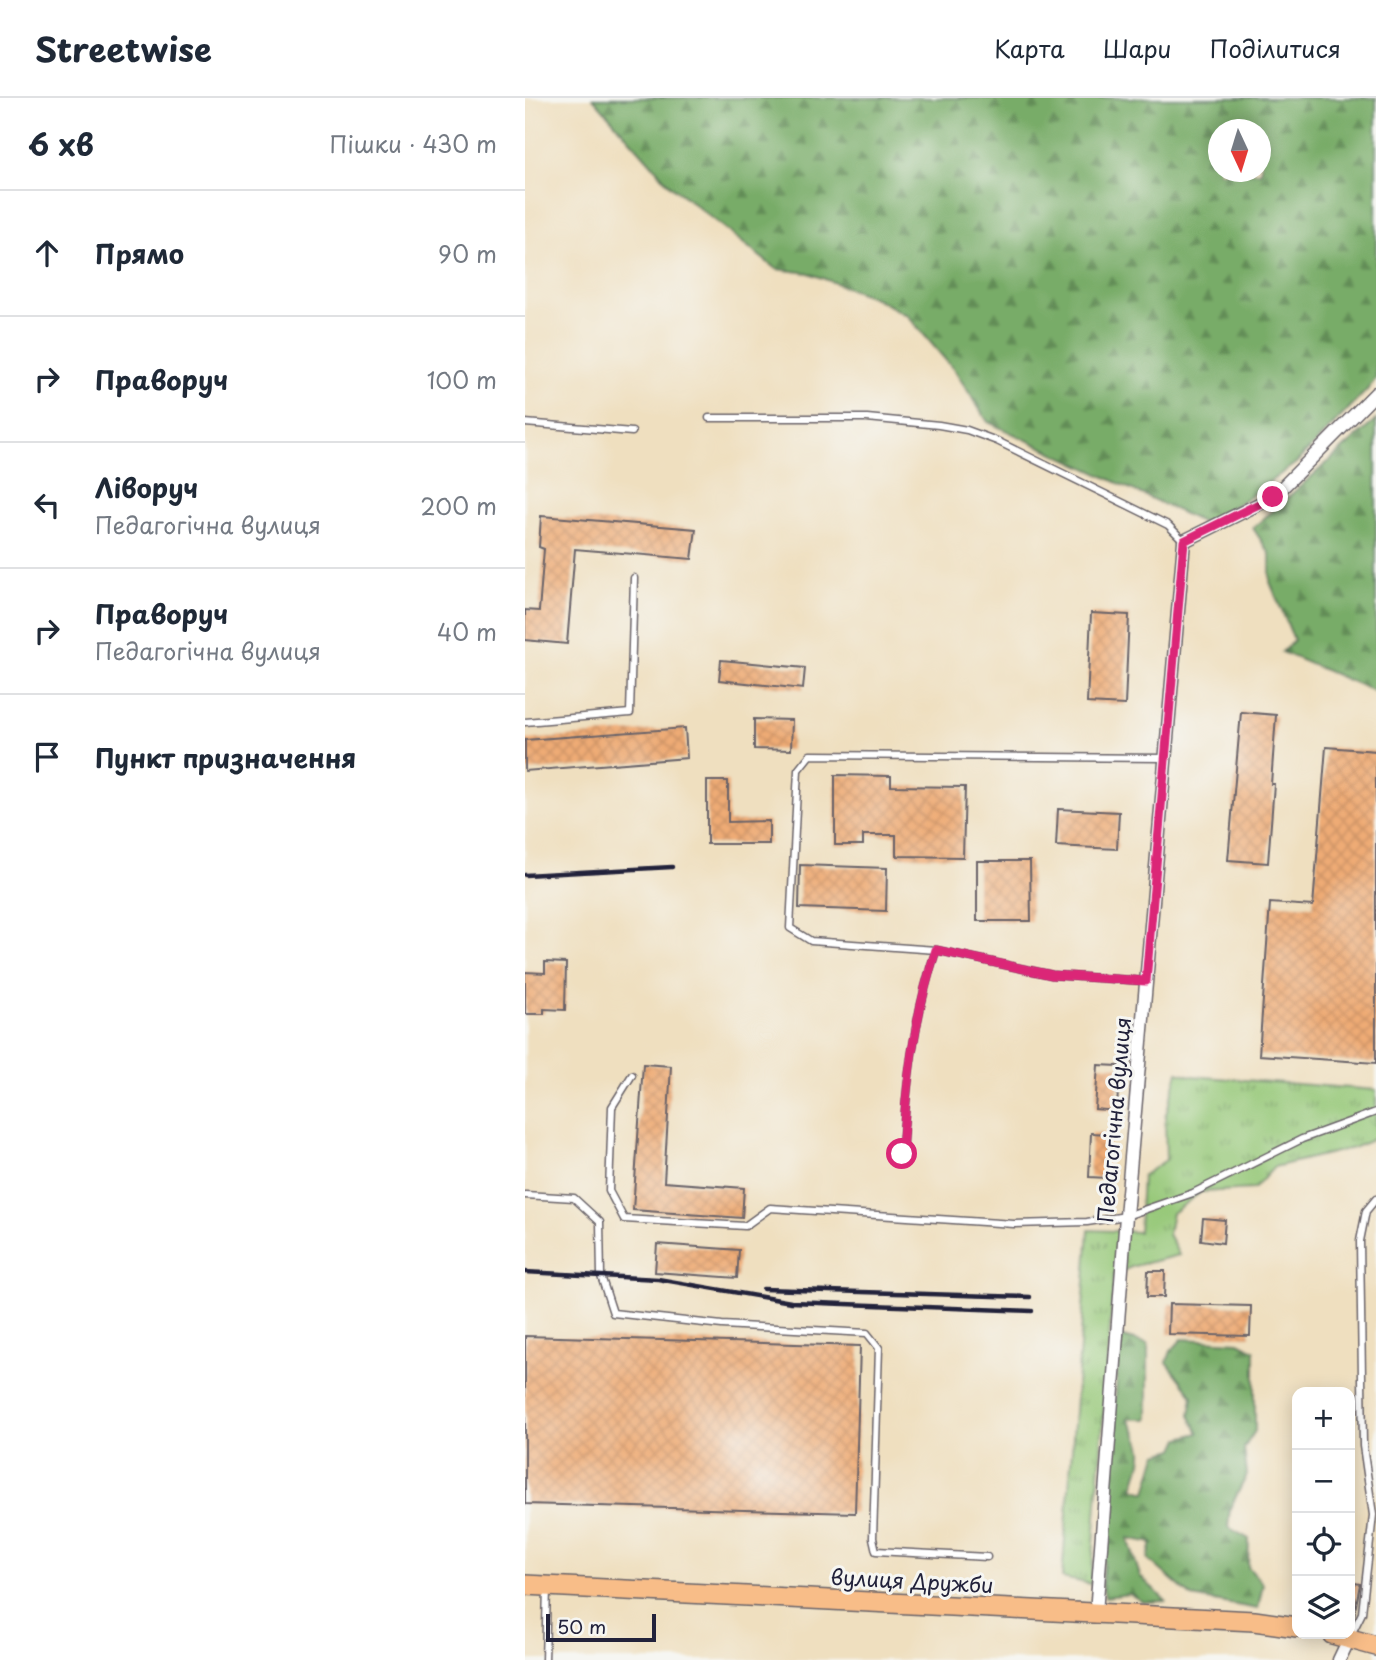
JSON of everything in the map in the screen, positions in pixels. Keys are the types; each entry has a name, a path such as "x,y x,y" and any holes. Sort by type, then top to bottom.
{"main road":[{"name":"вулиця Дружби","path":"525,1585 1254,1621 1292,1627"},
{"path":"1352,1639 1376,1646"}],"street":[{"path":"1184,541 1273,497 1376,393"},
{"name":"Педагогічна вулиця","path":"1096,1613 1126,1216 1184,541"},
{"path":"1339,1660 1341,1639"}],"lane":[{"path":"709,418 867,418 967,430 997,441 1168,524 1184,541"},
{"path":"525,423 632,432"},
{"path":"525,722 630,713 634,578"},
{"path":"1146,981 1052,975 936,950 811,941 790,928 798,770 810,755 1165,758"},
{"path":"902,1154 906,1083 924,986 936,950"},
{"path":"632,1075 612,1107 609,1191 624,1219 745,1226 770,1208 1014,1224 1087,1222 1126,1216 1193,1193 1302,1139 1376,1112"},
{"path":"525,1195 575,1198 600,1222 601,1276 613,1313 722,1325 867,1333 879,1348 873,1538 876,1551 987,1557"},
{"path":"1355,1621 1362,1613 1375,1512 1363,1446 1360,1241 1366,1211 1376,1199"},
{"path":"545,1660 547,1586"}],"green space":[{"path":"593,98 1376,98 1376,378 1296,463 1241,502 1203,523 988,422 955,371 908,316 877,299 809,273 776,269 671,186"},
{"path":"1376,420 1376,692 1282,652 1294,640 1270,582 1270,554 1253,528"},
{"path":"1178,1072 1191,1076 1376,1090 1376,1138 1353,1148 1274,1167 1254,1189 1201,1192 1172,1213 1168,1234 1179,1255 1114,1274 1091,1584 1062,1578 1089,1230 1139,1232 1142,1176 1166,1160 1165,1118"},
{"path":"1120,1336 1148,1344 1148,1419 1128,1419 1139,1439 1142,1453 1133,1488 1146,1492 1157,1454 1175,1449 1180,1438 1199,1433 1190,1415 1193,1396 1167,1362 1171,1351 1182,1339 1239,1342 1255,1350 1255,1431 1244,1448 1247,1475 1230,1508 1228,1527 1249,1539 1248,1567 1263,1584 1258,1609 1192,1597 1148,1559 1152,1543 1128,1538 1140,1576 1166,1601 1143,1602 1130,1594 1105,1597 1102,1585"}],"building":[{"path":"541,516 696,529 692,559 575,549 567,644 525,640 525,610 539,611 544,549 539,547"},
{"path":"1091,613 1129,615 1125,705 1087,703"},
{"path":"721,660 805,668 803,689 719,680"},
{"path":"1241,712 1276,715 1268,863 1228,860"},
{"path":"754,719 792,720 791,750 754,749"},
{"path":"685,728 687,758 525,771 525,740"},
{"path":"1326,747 1376,751 1376,1063 1259,1055 1270,903 1313,906"},
{"path":"835,775 891,776 891,786 965,787 963,857 896,856 896,835 863,835 863,845 835,845"},
{"path":"707,781 728,781 728,822 769,821 769,844 707,844"},
{"path":"1058,809 1119,812 1117,849 1056,846"},
{"path":"977,861 1030,861 1031,921 977,921"},
{"path":"800,865 887,868 886,911 799,908"},
{"path":"545,962 566,963 565,1010 544,1009 544,1014 525,1014 525,972 545,973"},
{"path":"643,1064 671,1066 664,1182 744,1188 742,1218 633,1210"},
{"path":"1098,1065 1119,1066 1117,1111 1095,1109"},
{"path":"1091,1133 1109,1134 1107,1178 1089,1177"},
{"path":"1203,1218 1225,1220 1223,1243 1201,1240"},
{"path":"657,1244 739,1250 737,1278 655,1272"},
{"path":"1148,1271 1165,1271 1164,1297 1147,1297"},
{"path":"1169,1304 1251,1306 1250,1336 1168,1334"},
{"path":"525,1336 860,1346 855,1513 525,1504"},
{"path":"1355,1583 1360,1584 1355,1611"}],"railway":[{"path":"525,875 672,867"},
{"path":"525,1272 658,1279 791,1302 1032,1311"},
{"path":"763,1289 1030,1297"}],"route":[{"path":"902,1154 906,1083 924,986 936,950 1052,975 1146,981 1184,541 1273,497"}]}
